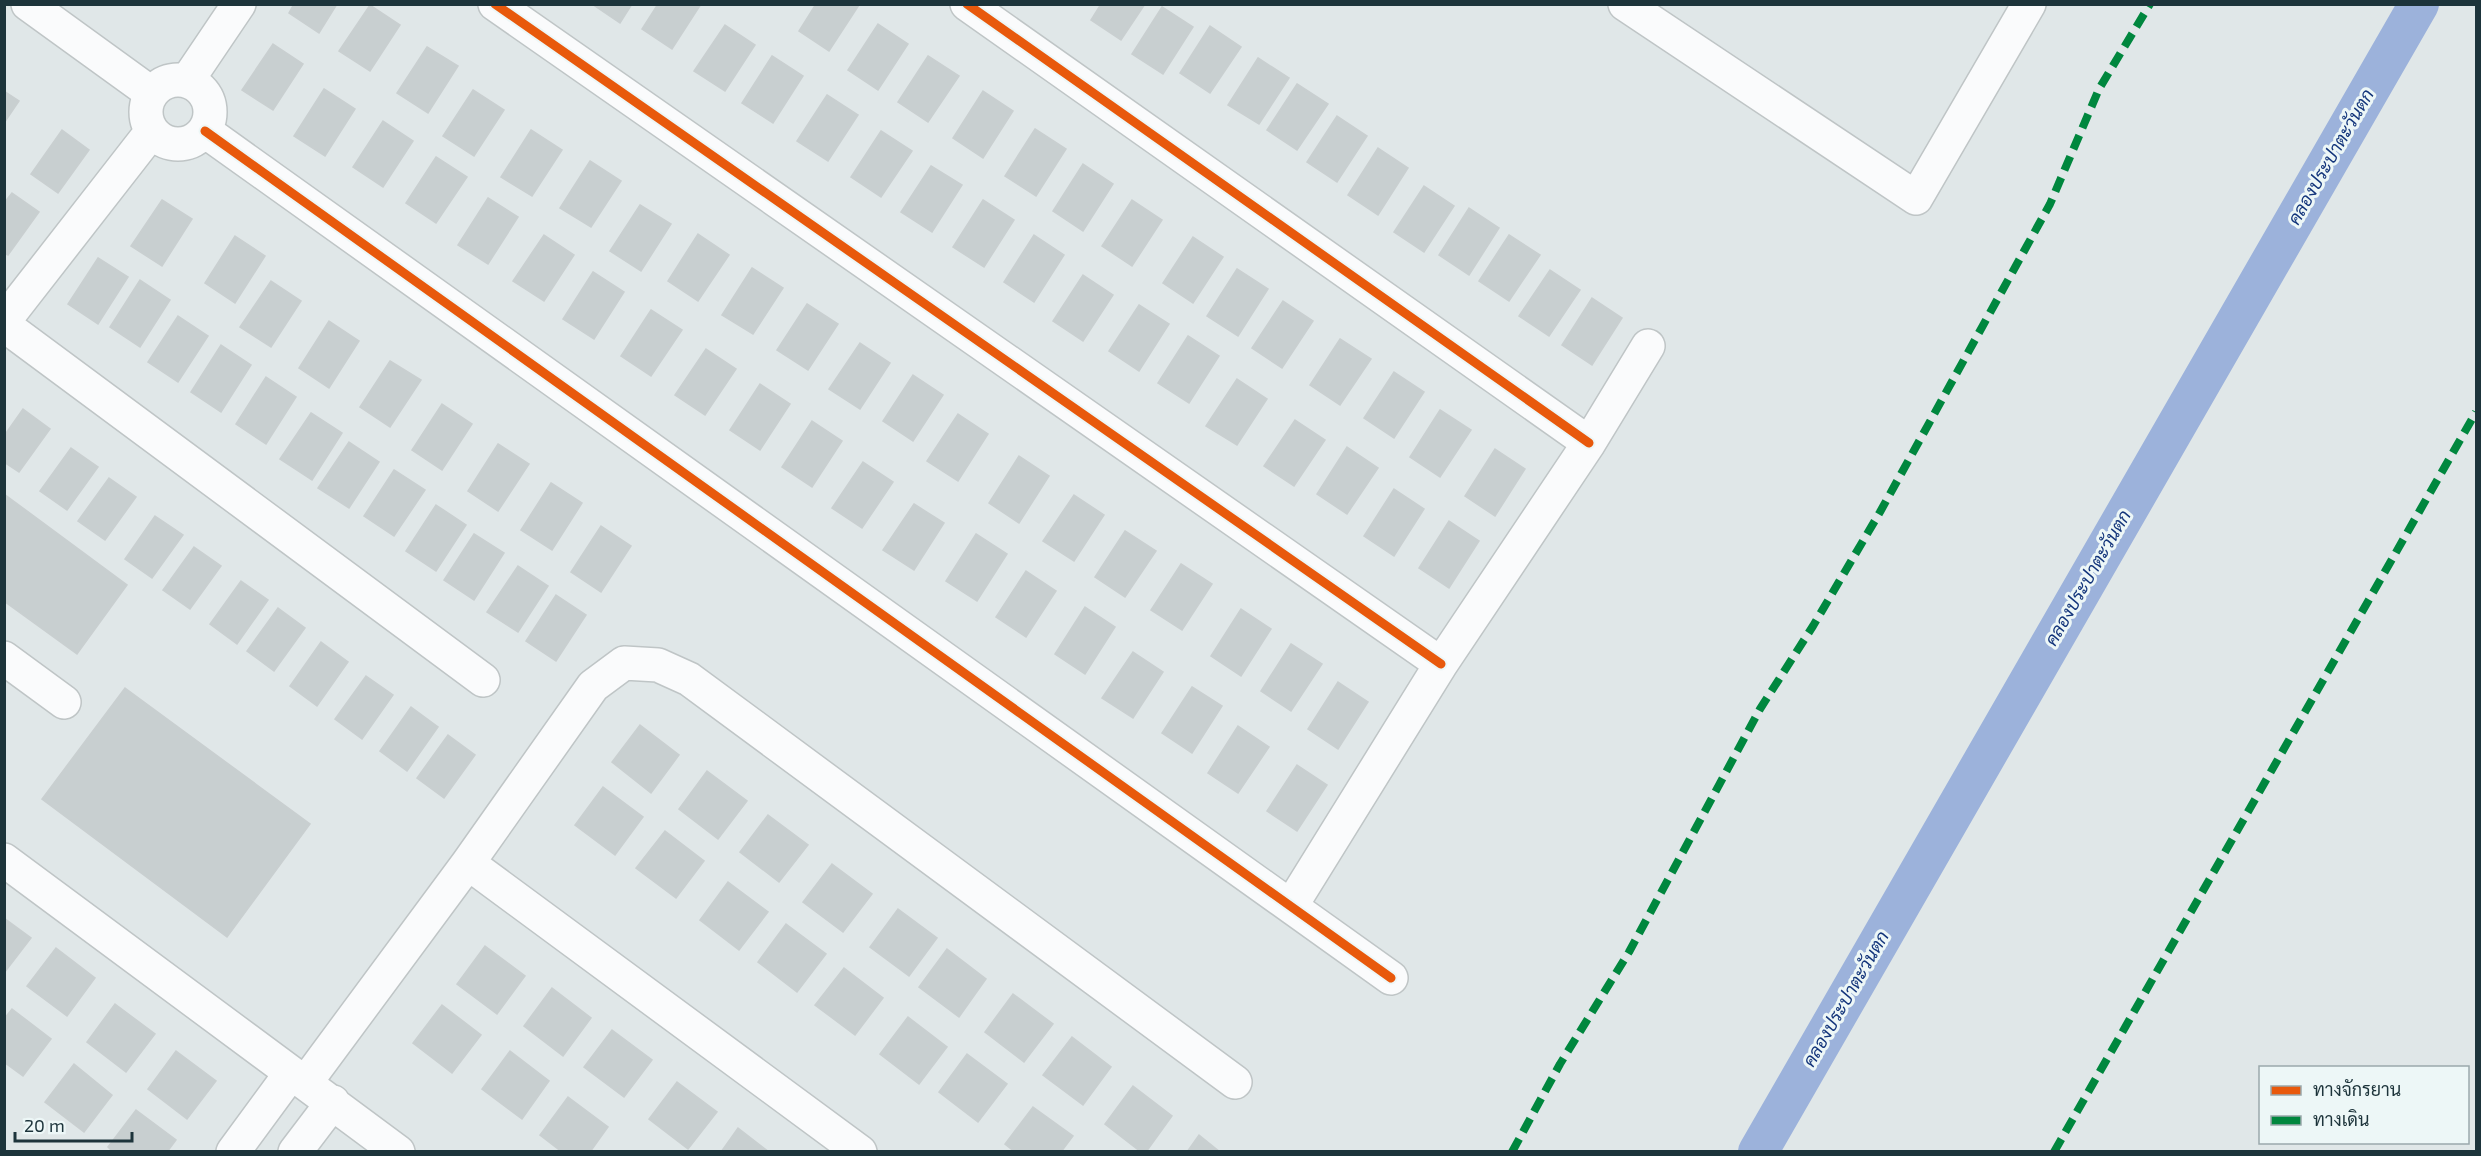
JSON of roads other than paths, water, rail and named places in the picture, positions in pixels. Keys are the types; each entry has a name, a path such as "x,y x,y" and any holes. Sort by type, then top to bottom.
{"street":[{"path":"28,4 151,93"},
{"path":"187,81 239,4"},
{"path":"495,4 1441,664"},
{"path":"968,4 1589,443"},
{"path":"1625,4 1916,198 2029,4"},
{"path":"172,80 187,81 197,85 208,101 210,120 205,131 196,141 184,145 171,144 159,139 146,118 146,105 151,93 161,84 172,80"},
{"path":"152,131 4,323 483,680"},
{"path":"205,131 1391,978"},
{"path":"1292,906 1441,664 1589,443 1648,346"},
{"path":"4,658 63,702"},
{"path":"233,1152 299,1078 468,863 593,686 624,663 658,665 689,679 1235,1082"},
{"path":"4,860 398,1152"},
{"path":"468,863 860,1152"},
{"path":"295,1152 333,1102"}],"waterway":[{"name":"คลองประปาตะวันตก","path":"1758,1152 2419,4"}]}
